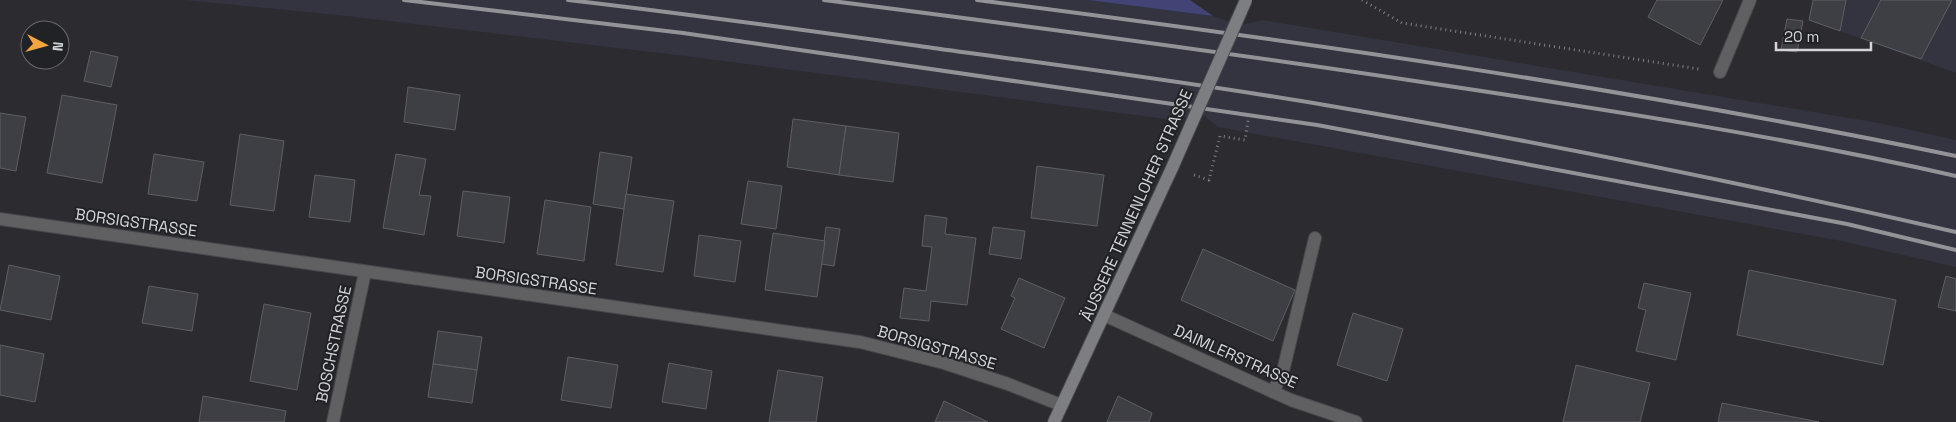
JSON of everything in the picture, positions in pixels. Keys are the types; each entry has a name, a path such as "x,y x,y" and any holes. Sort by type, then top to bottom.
{"street":[{"name":"ÄUSSERE TENNENLOHER STRASSE","path":"1054,422 1060,405 1172,168 1246,0"},
{"path":"1720,72 1750,0"},
{"name":"BORSIGSTRASSE","path":"0,219 860,342 944,363 1008,384 1060,405"},
{"path":"1272,392 1283,371 1315,238"},
{"name":"BOSCHSTRASSE","path":"332,422 364,272"},
{"name":"DAIMLERSTRASSE","path":"1104,315 1272,392 1356,422"}],"path":[{"path":"1362,0 1402,23 1720,72"},
{"path":"1209,180 1220,136 1245,140 1249,115"}],"shaded area":[{"path":"185,0 1088,0 1213,16 1240,25 1263,20 1879,123 1956,140 1956,267 1841,241 1218,127 1203,115 1166,119 685,56 347,16"},
{"path":"1088,0 1190,0 1213,16"},
{"path":"1813,0 1956,0 1956,73 1809,20"}],"building":[{"path":"1657,0 1723,0 1700,45 1648,17"},
{"path":"1813,0 1846,0 1840,31 1809,20"},
{"path":"1881,0 1952,0 1921,59 1861,38"},
{"path":"1787,19 1803,21 1797,52 1781,50"},
{"path":"91,51 118,57 111,87 84,81"},
{"path":"408,87 460,95 455,130 404,122"},
{"path":"62,95 117,105 102,183 47,173"},
{"path":"0,113 26,117 16,171 0,168"},
{"path":"793,119 846,126 839,175 787,167"},
{"path":"846,126 899,133 893,182 839,175"},
{"path":"240,134 284,141 274,211 230,205"},
{"path":"600,152 632,157 624,209 593,204"},
{"path":"154,154 204,162 197,201 148,194"},
{"path":"396,154 426,159 419,195 431,196 424,235 383,228"},
{"path":"1037,166 1104,175 1097,226 1031,218"},
{"path":"315,175 355,180 350,222 309,217"},
{"path":"748,181 782,186 776,229 741,224"},
{"path":"463,191 510,197 504,243 457,236"},
{"path":"626,194 674,201 663,272 616,265"},
{"path":"545,200 591,207 584,261 537,254"},
{"path":"925,215 947,218 945,234 976,238 967,305 931,301 929,321 900,318 904,288 926,291 932,247 922,246"},
{"path":"826,227 840,229 834,266 821,264"},
{"path":"993,227 1025,231 1021,259 989,254"},
{"path":"773,233 825,241 817,297 765,290"},
{"path":"699,235 741,241 735,282 694,276"},
{"path":"1203,249 1295,290 1273,341 1181,300"},
{"path":"9,265 60,276 51,320 0,310"},
{"path":"1749,270 1896,300 1883,365 1737,335"},
{"path":"1946,276 1956,279 1956,311 1938,307"},
{"path":"1019,278 1065,298 1044,348 1001,329 1015,298 1011,296"},
{"path":"1644,283 1691,293 1676,360 1636,351 1646,310 1638,308"},
{"path":"149,286 198,294 192,331 142,323"},
{"path":"264,304 311,313 297,390 250,381"},
{"path":"1353,313 1403,329 1387,381 1337,365"},
{"path":"438,331 482,337 477,370 433,364"},
{"path":"0,345 44,354 35,402 0,395"},
{"path":"568,357 618,365 611,408 561,400"},
{"path":"669,363 712,371 706,409 662,402"},
{"path":"433,364 477,370 472,403 428,397"},
{"path":"1576,365 1650,383 1640,422 1563,422"},
{"path":"778,370 823,377 816,422 769,422"},
{"path":"203,396 286,411 284,422 199,422"},
{"path":"1118,396 1152,413 1149,422 1107,422"},
{"path":"944,401 988,422 935,422"},
{"path":"1722,403 1819,422 1718,422"}],"railway":[{"path":"404,0 683,33 1317,125 1847,224 1956,250"},
{"path":"568,0 1080,68 1325,105 1641,164 1956,232"},
{"path":"824,0 1206,51 1566,104 1696,125 1956,176"},
{"path":"977,0 1346,50 1591,88 1713,109 1956,156"}]}
